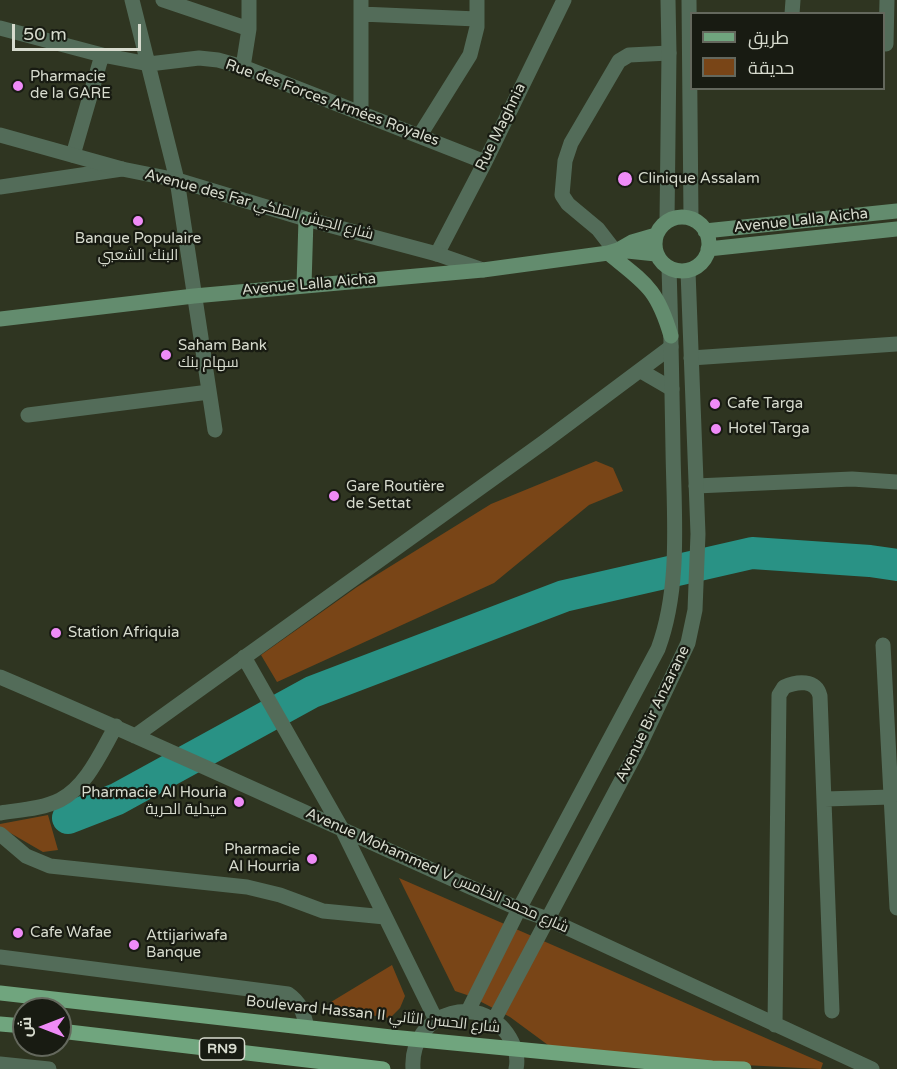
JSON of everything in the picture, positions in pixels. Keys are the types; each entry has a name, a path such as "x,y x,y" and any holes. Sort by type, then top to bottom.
{"main road":[{"name":"Avenue Lalla Aicha","path":"705,231 897,211"},
{"path":"679,217 691,218 697,221 705,231 709,240 708,249 701,263 688,271 669,268 656,254 654,244 656,235 667,221 679,217"},
{"path":"304,285 306,219"},
{"name":"Avenue Lalla Aicha","path":"708,249 897,229"},
{"path":"614,251 632,242 656,235"},
{"path":"614,251 656,254"},
{"path":"614,251 651,290 661,306 671,342"},
{"name":"Avenue Lalla Aicha","path":"0,319 194,296 483,270 614,251"},
{"name":"Boulevard Hassan II شارع الحسن الثاني","path":"0,993 418,1040 744,1069"},
{"name":"RN9","path":"72,1033 300,1064 383,1069"}],"street":[{"path":"132,0 177,180 214,430"},
{"path":"163,0 249,30"},
{"path":"243,67 249,30 249,0"},
{"path":"420,135 470,55 476,39 477,0"},
{"name":"Rue Maghnia","path":"437,254 564,0"},
{"path":"667,221 668,0"},
{"path":"689,0 690,40"},
{"path":"887,0 889,44"},
{"path":"361,112 361,7 477,19"},
{"name":"Rue des Forces Armées Royales","path":"0,28 102,55 149,64 199,58 218,60 243,67 361,112 485,162"},
{"path":"614,251 598,229 568,204 562,195 568,152 618,61 628,55 669,53"},
{"path":"73,155 102,55"},
{"path":"691,90 691,218"},
{"name":"Avenue des Far شارع الجيش الملكي","path":"0,135 122,169 177,180 306,219 437,254 483,270"},
{"path":"0,187 122,169"},
{"name":"Avenue Bir Anzarane","path":"468,1011 519,909 658,649 664,632 670,599 675,532 669,268"},
{"name":"Avenue Bir Anzarane","path":"494,1020 637,751 688,643 695,610 698,534 688,271"},
{"path":"141,739 244,657 361,575 641,371 671,342"},
{"path":"691,358 897,344"},
{"path":"641,371 672,389"},
{"path":"27,415 209,392"},
{"path":"696,486 852,479 897,482"},
{"path":"883,645 897,908"},
{"path":"244,657 344,831 435,1020"},
{"name":"Avenue Mohammed V شارع محمد الخامس","path":"0,677 116,726 519,909 548,919 872,1069"},
{"path":"775,1025 779,695 780,691 789,684 810,684 818,690 825,799 831,1011"},
{"path":"0,813 59,801 84,778 116,726"},
{"path":"825,799 891,797"},
{"path":"0,834 26,856 50,866 247,886 323,911 385,917"},
{"path":"0,957 288,994 302,1007 308,1027"},
{"path":"413,1069 414,1050 418,1040 429,1026 435,1020 451,1013 468,1011 494,1020 507,1032 515,1048 516,1069"},
{"path":"0,1064 49,1069"}],"green space":[{"path":"596,461 613,468 623,491 589,505 494,583 277,682 261,655 357,587 491,504"},
{"path":"48,815 58,850 43,852 0,827 0,824"},
{"path":"399,878 823,1063 821,1069 589,1057 548,1045 510,1017 470,996 455,991"},
{"path":"392,965 405,996 400,1008 390,1018 344,1011 331,1002"}],"waterway":[{"path":"68,818 117,799 312,692 564,596 752,553 897,565"}],"place":[{"name":"Pharmacie de la GARE","path":"18,86"},
{"name":"Clinique Assalam","path":"625,179"},
{"name":"Banque Populaire البنك الشعبي","path":"138,221"},
{"name":"Saham Bank سهام بنك","path":"166,355"},
{"name":"Cafe Targa","path":"715,404"},
{"name":"Hotel Targa","path":"716,429"},
{"name":"Gare Routière de Settat","path":"334,496"},
{"name":"Station Afriquia","path":"56,633"},
{"name":"Pharmacie Al Houria صيدلية الحرية","path":"239,802"},
{"name":"Pharmacie Al Hourria","path":"312,859"},
{"name":"Cafe Wafae","path":"18,933"},
{"name":"Attijariwafa Banque","path":"134,945"}]}
